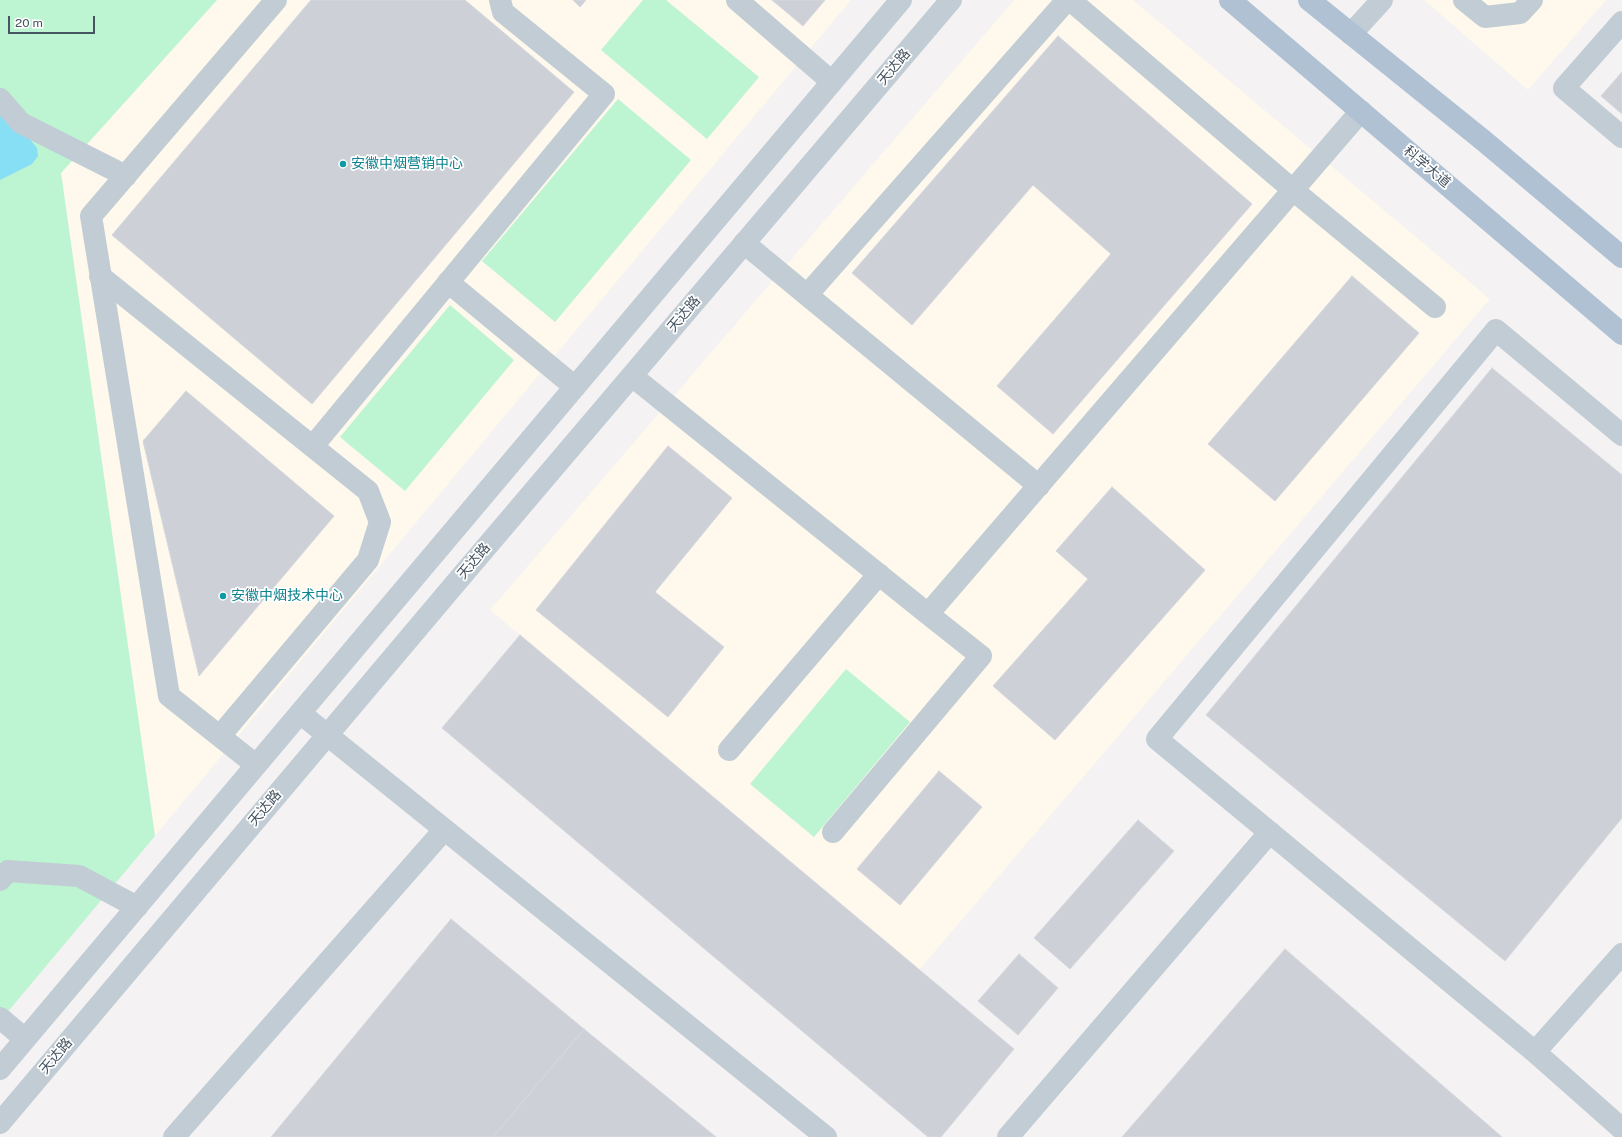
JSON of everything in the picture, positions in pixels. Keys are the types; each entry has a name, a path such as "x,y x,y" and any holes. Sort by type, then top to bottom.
{"main road":[{"name":"科学大道","path":"1230,0 1622,334"},
{"path":"1309,0 1484,141 1622,256"}],"street":[{"path":"256,765 168,696 91,216 276,0"},
{"path":"313,446 604,94 503,12 500,0"},
{"path":"737,0 832,82"},
{"path":"0,1070 901,0"},
{"name":"天达路","path":"0,1123 327,735 951,0"},
{"path":"807,295 1067,0"},
{"path":"1070,0 1293,190 1435,307"},
{"path":"1352,34 1382,0"},
{"path":"1464,0 1485,17 1520,13 1532,0"},
{"path":"1622,22 1564,88 1622,137"},
{"path":"0,99 21,123 126,176"},
{"path":"928,614 1361,111"},
{"path":"744,243 1039,486"},
{"path":"100,276 368,491 380,522 368,560 220,736"},
{"path":"448,282 575,387"},
{"path":"1622,435 1496,330 1157,739 1535,1052 1622,1129"},
{"path":"632,376 981,656 833,832"},
{"path":"729,750 879,574"},
{"path":"300,712 444,830 826,1137"},
{"path":"174,1137 444,830"},
{"path":"1008,1137 1270,832"},
{"path":"0,880 8,872 79,876 137,907"},
{"path":"1535,1052 1622,954"},
{"path":"0,1018 25,1039"}],"shaded area":[{"path":"217,0 851,0 155,836 61,173"},
{"path":"1014,0 1133,0 1490,299 919,970 490,610"},
{"path":"1424,0 1606,0 1528,90"}],"green space":[{"path":"0,0 217,0 61,173 155,836 0,1021"},
{"path":"643,0 666,0 759,77 707,139 601,50"},
{"path":"618,99 691,160 555,322 482,261"},
{"path":"450,305 514,360 405,491 340,437"},
{"path":"846,669 910,722 814,837 750,784"}],"water":[{"path":"0,103 37,148 38,156 32,164 0,180"}],"building":[{"name":"安徽中烟营销中心","path":"311,0 465,0 574,92 312,404 112,235"},
{"path":"573,0 586,0 580,7"},
{"path":"772,0 825,0 803,26"},
{"path":"1058,36 1252,204 1053,434 997,386 1111,254 1033,185 912,325 852,273"},
{"path":"1622,72 1622,114 1601,96"},
{"path":"1352,276 1419,333 1275,501 1208,444"},
{"path":"1492,368 1622,475 1622,818 1505,961 1206,715"},
{"name":"安徽中烟技术中心","path":"186,391 334,516 199,676 143,441"},
{"path":"668,446 732,498 655,592 724,647 668,717 536,610"},
{"path":"1112,487 1205,570 1055,740 993,686 1088,579 1056,551"},
{"path":"520,635 1014,1049 941,1137 928,1137 442,728"},
{"path":"939,771 982,807 900,905 857,869"},
{"path":"1138,820 1174,851 1070,969 1034,938"},
{"path":"451,919 584,1029 493,1137 271,1137"},
{"path":"1285,949 1502,1137 1122,1137"},
{"path":"1019,954 1058,988 1018,1035 978,1001"},
{"path":"584,1029 716,1137 493,1137"}],"place":[{"name":"安徽中烟营销中心","path":"343,164"},
{"name":"安徽中烟技术中心","path":"223,596"}]}
